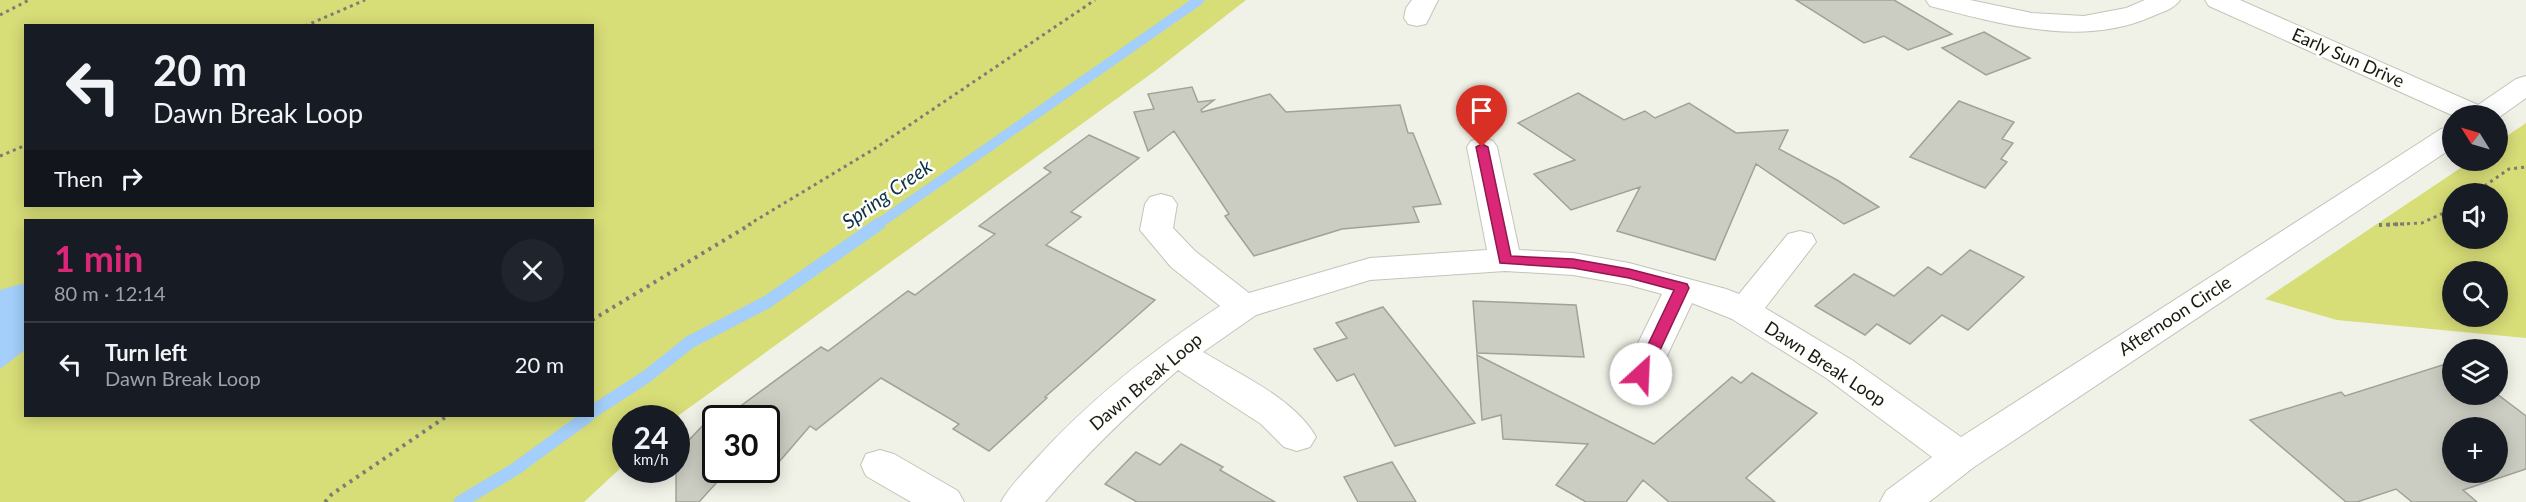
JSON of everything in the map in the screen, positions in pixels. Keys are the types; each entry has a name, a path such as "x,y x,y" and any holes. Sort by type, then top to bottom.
{"street":[{"path":"1939,0 2032,21 2084,24 2133,15 2167,0"},
{"name":"Early Sun Drive","path":"2217,0 2455,105"},
{"path":"2496,105 2526,85"},
{"name":"Afternoon Circle","path":"1900,502 1960,457 2442,142"},
{"path":"1482,147 1505,260"},
{"path":"1161,204 1156,230 1184,259 1244,307"},
{"path":"1744,311 1800,243"},
{"name":"Dawn Break Loop","path":"1021,502 1065,452 1117,402 1176,352 1244,307 1307,286 1370,269 1505,260 1573,264 1629,274 1714,297 1744,311 1839,369 1960,457"},
{"path":"1641,374 1682,288"},
{"path":"1176,352 1274,414 1297,437"},
{"path":"880,465 944,502"}],"path":[{"path":"0,15 29,0"},
{"path":"310,24 365,0"},
{"path":"594,319 874,149 1095,0"},
{"path":"0,156 24,146"},
{"path":"2490,183 2509,170 2526,166"},
{"path":"2374,226 2422,223 2442,213"},
{"path":"325,502 332,494 446,417"}],"green space":[{"path":"0,0 1246,0 1155,71 690,407 690,405 612,405 612,476 584,502 0,502"},
{"path":"2526,123 2526,338 2337,320 2265,299 2456,171 2508,171 2508,135"}],"water":[{"path":"24,283 24,351 0,369 0,290"}],"building":[{"path":"1796,0 1894,0 1952,34 1908,50 1884,36 1864,43"},
{"path":"1984,32 2030,58 1986,75 1942,48"},
{"path":"1192,87 1198,102 1214,100 1201,110 1202,112 1270,94 1286,112 1400,105 1408,133 1413,133 1441,204 1413,207 1419,222 1342,229 1254,256 1225,216 1229,214 1174,131 1148,151 1134,112 1154,109 1148,94"},
{"path":"1578,93 1624,120 1645,111 1655,118 1689,103 1736,133 1788,130 1779,149 1837,180 1879,207 1844,224 1756,164 1715,260 1617,231 1640,187 1571,210 1534,174 1575,160 1518,123"},
{"path":"1959,101 2014,122 2002,139 2013,143 2001,159 2007,162 1985,188 1910,157"},
{"path":"1089,135 1139,158 1071,212 1081,217 1046,245 1155,300 1045,397 1047,398 989,451 953,429 959,424 881,378 816,430 810,426 780,461 780,405 742,405 821,347 828,351 908,291 915,295 995,234 979,226 1051,172 1044,168"},
{"path":"1970,250 2024,277 1968,330 1942,315 1910,344 1877,324 1865,335 1815,306 1854,274 1894,296 1928,267 1941,275"},
{"path":"1473,301 1576,305 1584,357 1477,353"},
{"path":"1383,307 1475,423 1395,446 1354,374 1337,381 1314,349 1347,338 1336,323"},
{"path":"1477,355 1654,444 1732,377 1741,383 1752,373 1817,413 1746,478 1775,502 1669,502 1643,480 1626,502 1586,502 1556,485 1588,444 1503,439 1501,415 1482,420"},
{"path":"2442,365 2442,405 2508,405 2508,402 2526,416 2526,469 2508,475 2508,417 2442,417 2442,483 2484,483 2463,490 2477,502 2412,502 2396,489 2357,502 2346,502 2250,420 2341,392 2345,396"},
{"path":"702,426 702,483 716,483 699,502 676,502 676,483 690,483 690,439"},
{"path":"1181,444 1223,467 1220,470 1275,502 1137,502 1105,484 1136,452 1160,465"},
{"path":"1392,462 1416,502 1358,502 1344,477"}],"waterway":[{"name":"Spring Creek","path":"877,225 1199,0"},
{"name":"Spring Creek","path":"594,411 646,377 690,342 767,302 879,224"},
{"name":"Spring Creek","path":"460,502 514,470 587,417"}],"route":[{"path":"1482,147 1505,260 1573,264 1629,274 1682,288 1641,374"}]}
